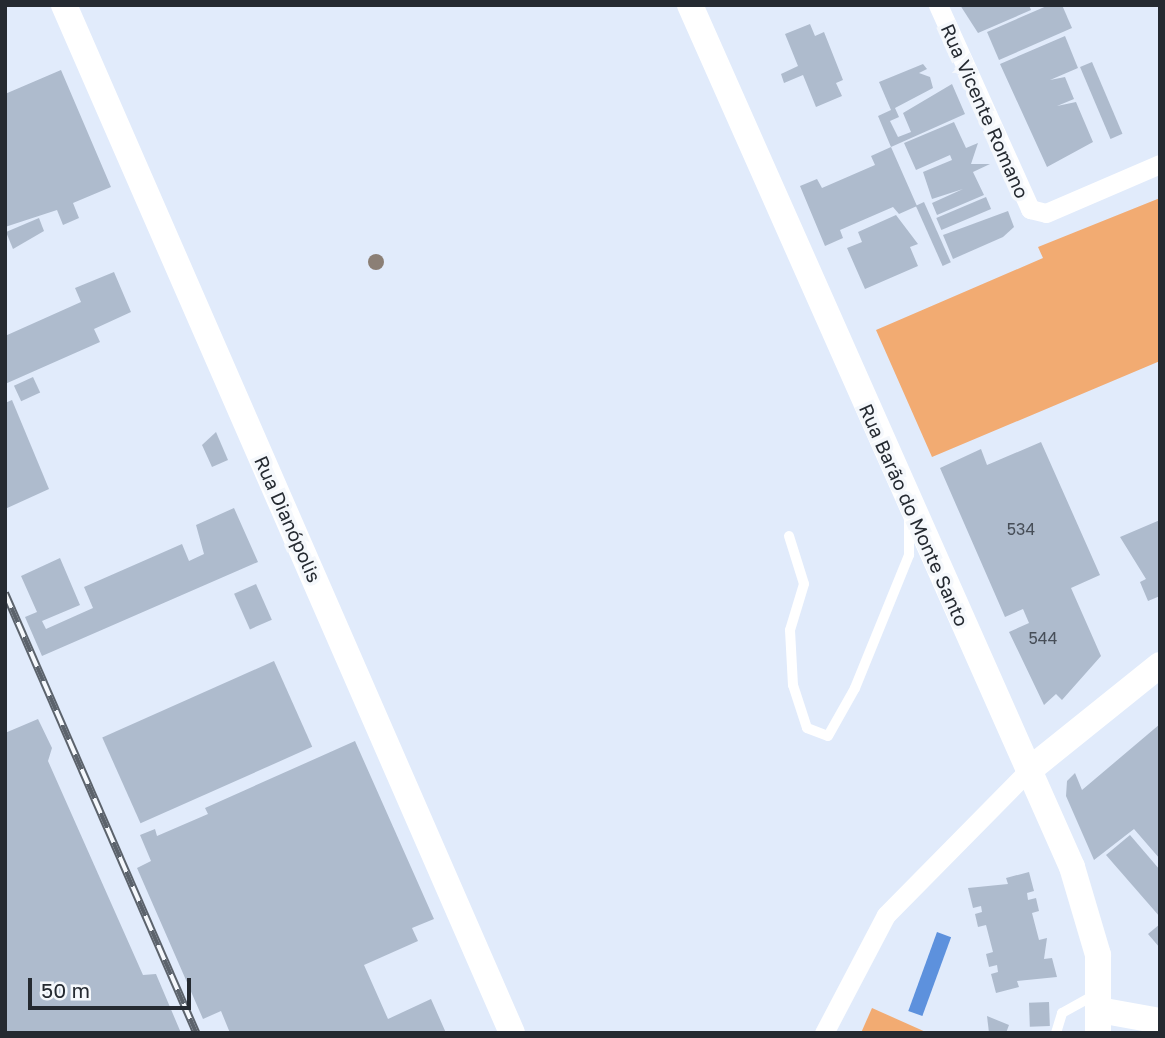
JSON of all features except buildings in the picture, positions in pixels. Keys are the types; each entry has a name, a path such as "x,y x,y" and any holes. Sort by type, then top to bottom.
{"street":[{"name":"Rua Dianópolis","path":"64,5 512,1033"},
{"name":"Rua Barão do Monte Santo","path":"690,5 1086,905 1098,955 1098,1012"},
{"name":"Rua Vicente Romano","path":"938,5 1026,203 1037,213 1160,164"},
{"path":"824,1033 886,915 1028,771 1160,665"},
{"path":"1098,1012 1160,1021"}],"lane":[{"path":"789,536 804,584 790,630 793,685 807,728 828,736 855,688 909,555 909,505"},
{"path":"1056,1033 1062,1013 1098,1012"}],"shaded area":[{"path":"1160,198 1160,361 932,457 876,330 1043,258 1038,247"},
{"path":"872,1008 928,1033 861,1033"}],"water":[{"path":"937,932 951,937 922,1016 908,1011"}],"railway":[{"path":"5,593 196,1033"}]}
